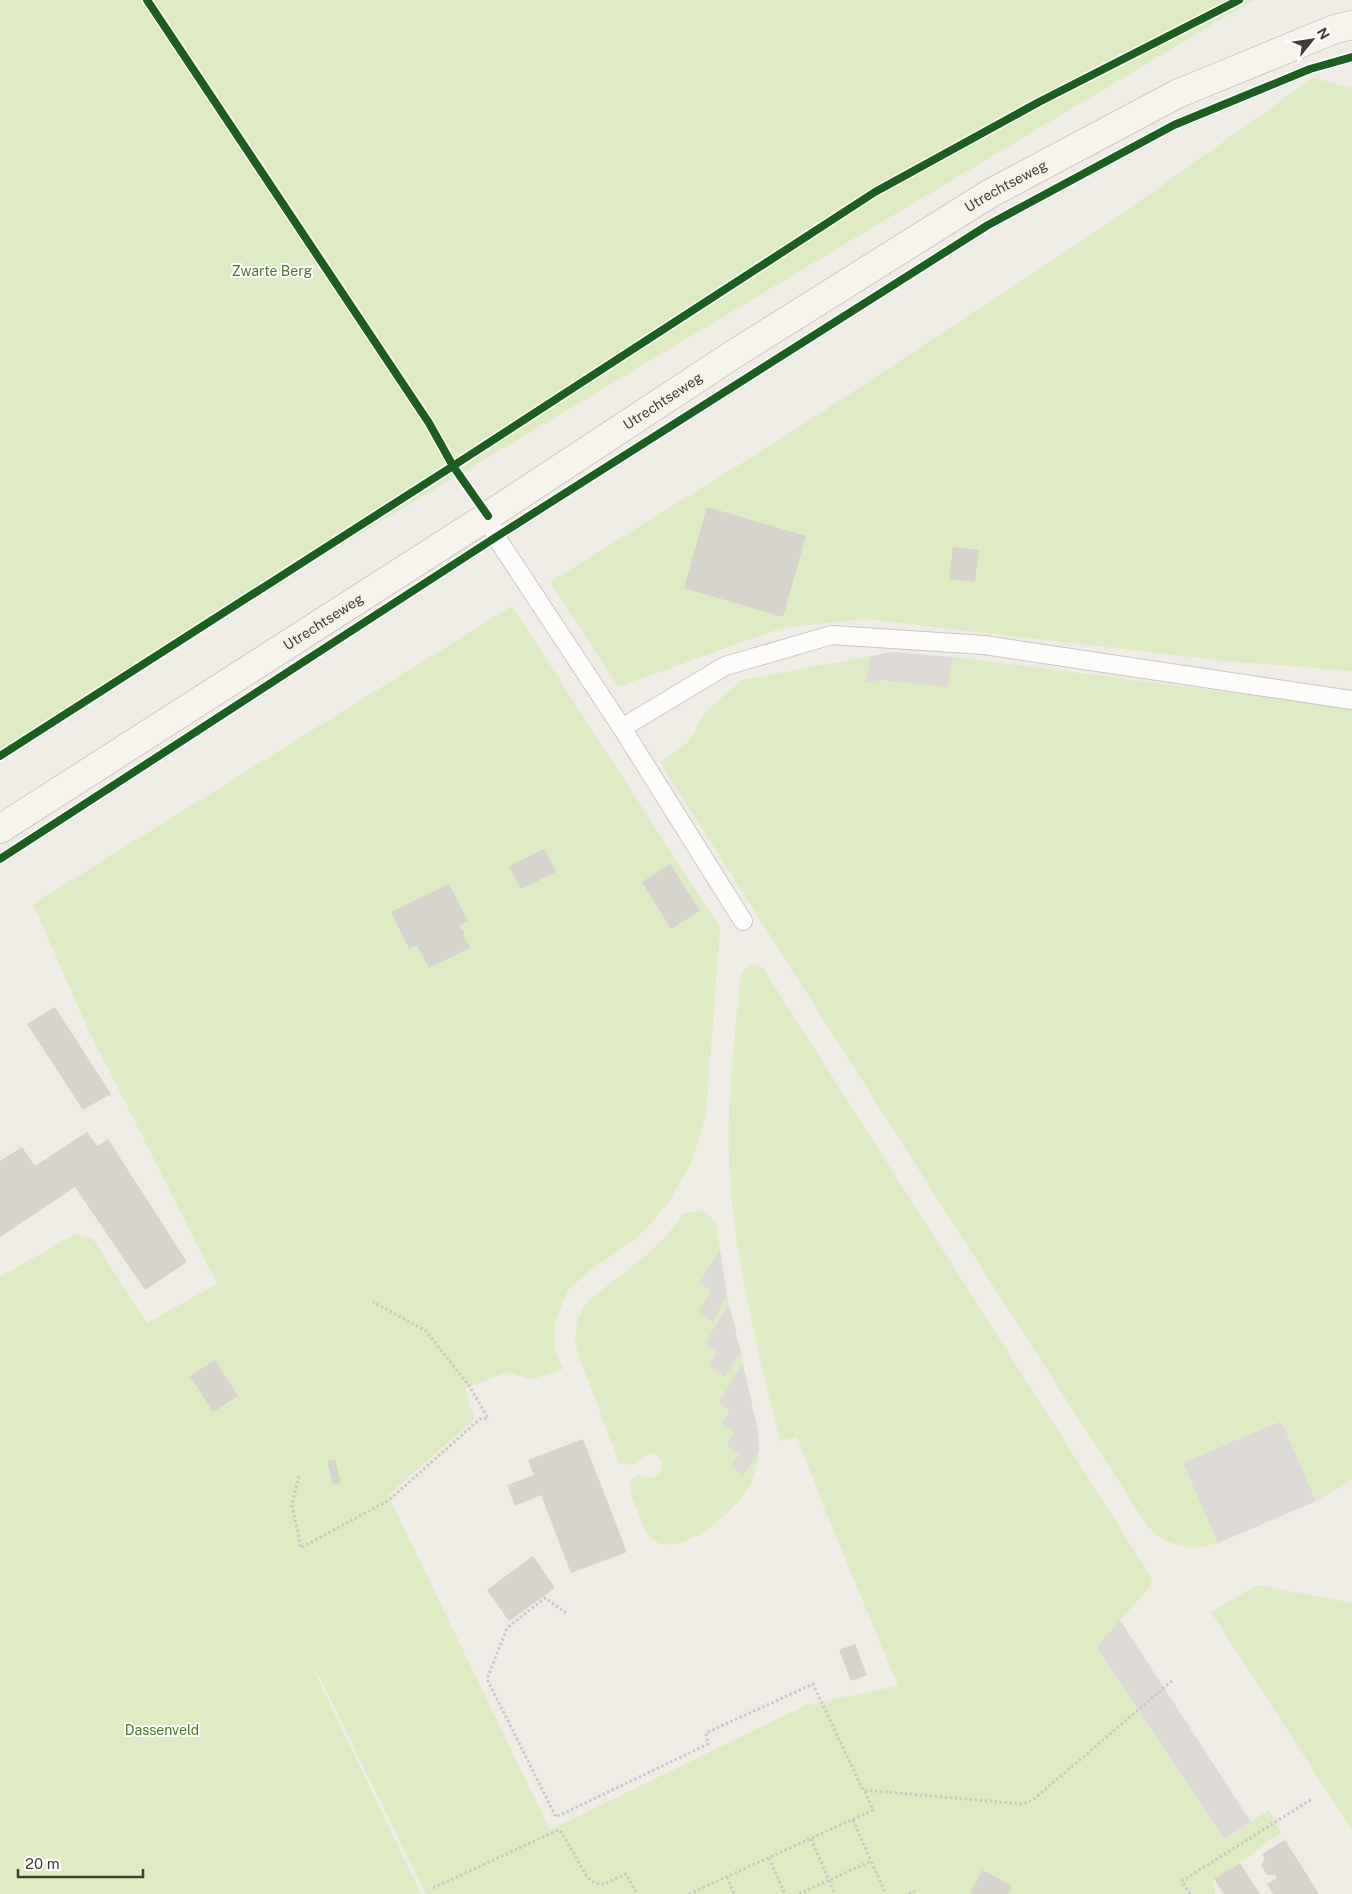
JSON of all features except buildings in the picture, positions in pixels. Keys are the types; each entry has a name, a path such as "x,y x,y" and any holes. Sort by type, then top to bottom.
{"main road":[{"name":"Utrechtseweg","path":"0,829 488,516 734,354 989,194 1176,94 1335,29 1352,25"}],"lane":[{"path":"488,516 496,537 622,728 743,921"},
{"path":"622,728 725,666 832,635 984,645 1352,700"}],"path":[{"path":"299,1476 292,1505 301,1548 389,1500 480,1419 488,1418 470,1387 425,1330 373,1302"},
{"path":"566,1613 545,1598 507,1628 487,1678 556,1817 708,1744 706,1733 813,1684 873,1810 689,1894"},
{"path":"863,1790 1023,1804 1034,1799 1173,1680"},
{"path":"1190,1894 1182,1881 1312,1798"},
{"path":"853,1820 885,1892"},
{"path":"433,1888 558,1830 562,1833 588,1877 594,1883 604,1884 626,1874 637,1894"},
{"path":"811,1839 835,1894"},
{"path":"769,1858 785,1894"},
{"path":"799,1894 871,1861"},
{"path":"727,1877 734,1894"},
{"path":"909,1894 915,1891"}],"green space":[{"name":"Zwarte Berg","path":"0,0 1257,0 1250,2 0,749"},
{"path":"1313,78 1352,88 1352,671 1225,661 865,619 781,628 618,687 550,582 790,433 1112,221"},
{"name":"Dassenveld","path":"512,606 720,928 706,1116 691,1163 669,1202 637,1238 588,1272 568,1290 555,1323 555,1352 563,1369 530,1380 508,1372 465,1388 475,1419 388,1495 550,1830 806,1705 898,1686 797,1437 780,1441 751,1321 743,1280 732,1198 729,1116 740,976 748,965 756,964 763,968 1150,1575 1152,1584 1097,1647 1225,1839 1269,1810 1281,1833 1213,1881 1215,1894 426,1894 316,1670 314,1671 421,1894 0,1894 0,1277 75,1234 93,1239 147,1323 217,1284 86,1025 33,904"},
{"path":"871,656 867,683 880,679 948,687 953,657 1352,708 1352,1480 1316,1501 1280,1421 1183,1463 1218,1543 1193,1549 1165,1541 1148,1527 660,762 689,741 706,711 742,680"},
{"path":"701,1211 716,1221 720,1249 699,1282 711,1291 713,1321 727,1295 729,1304 704,1344 718,1352 725,1376 741,1352 743,1364 718,1403 731,1411 744,1475 759,1451 755,1474 746,1492 723,1517 693,1538 678,1543 664,1544 649,1537 631,1494 629,1483 637,1475 651,1477 660,1473 662,1467 660,1460 656,1454 650,1453 631,1465 619,1462 579,1357 575,1342 577,1322 589,1300 644,1257 666,1237 683,1213"},
{"path":"1258,1585 1352,1603 1352,1830 1211,1612"}],"shaded area":[{"path":"892,652 953,657 948,687 880,680 866,683 871,656"},
{"path":"720,1249 727,1295 713,1322 698,1313 711,1291 699,1283"},
{"path":"729,1304 741,1352 725,1377 709,1366 717,1352 704,1344"},
{"path":"743,1364 758,1430 759,1451 744,1475 731,1467 739,1454 726,1445 735,1432 722,1424 730,1411 718,1403"},
{"path":"1281,1421 1316,1501 1218,1543 1183,1463"},
{"path":"1120,1620 1251,1822 1225,1839 1097,1647"}],"cycle path":[{"path":"147,0 429,423 453,466 488,516"},
{"path":"0,756 453,466 875,192 1039,102 1239,0"},
{"path":"0,859 496,537 988,225 1174,125 1310,69 1352,57"}]}
